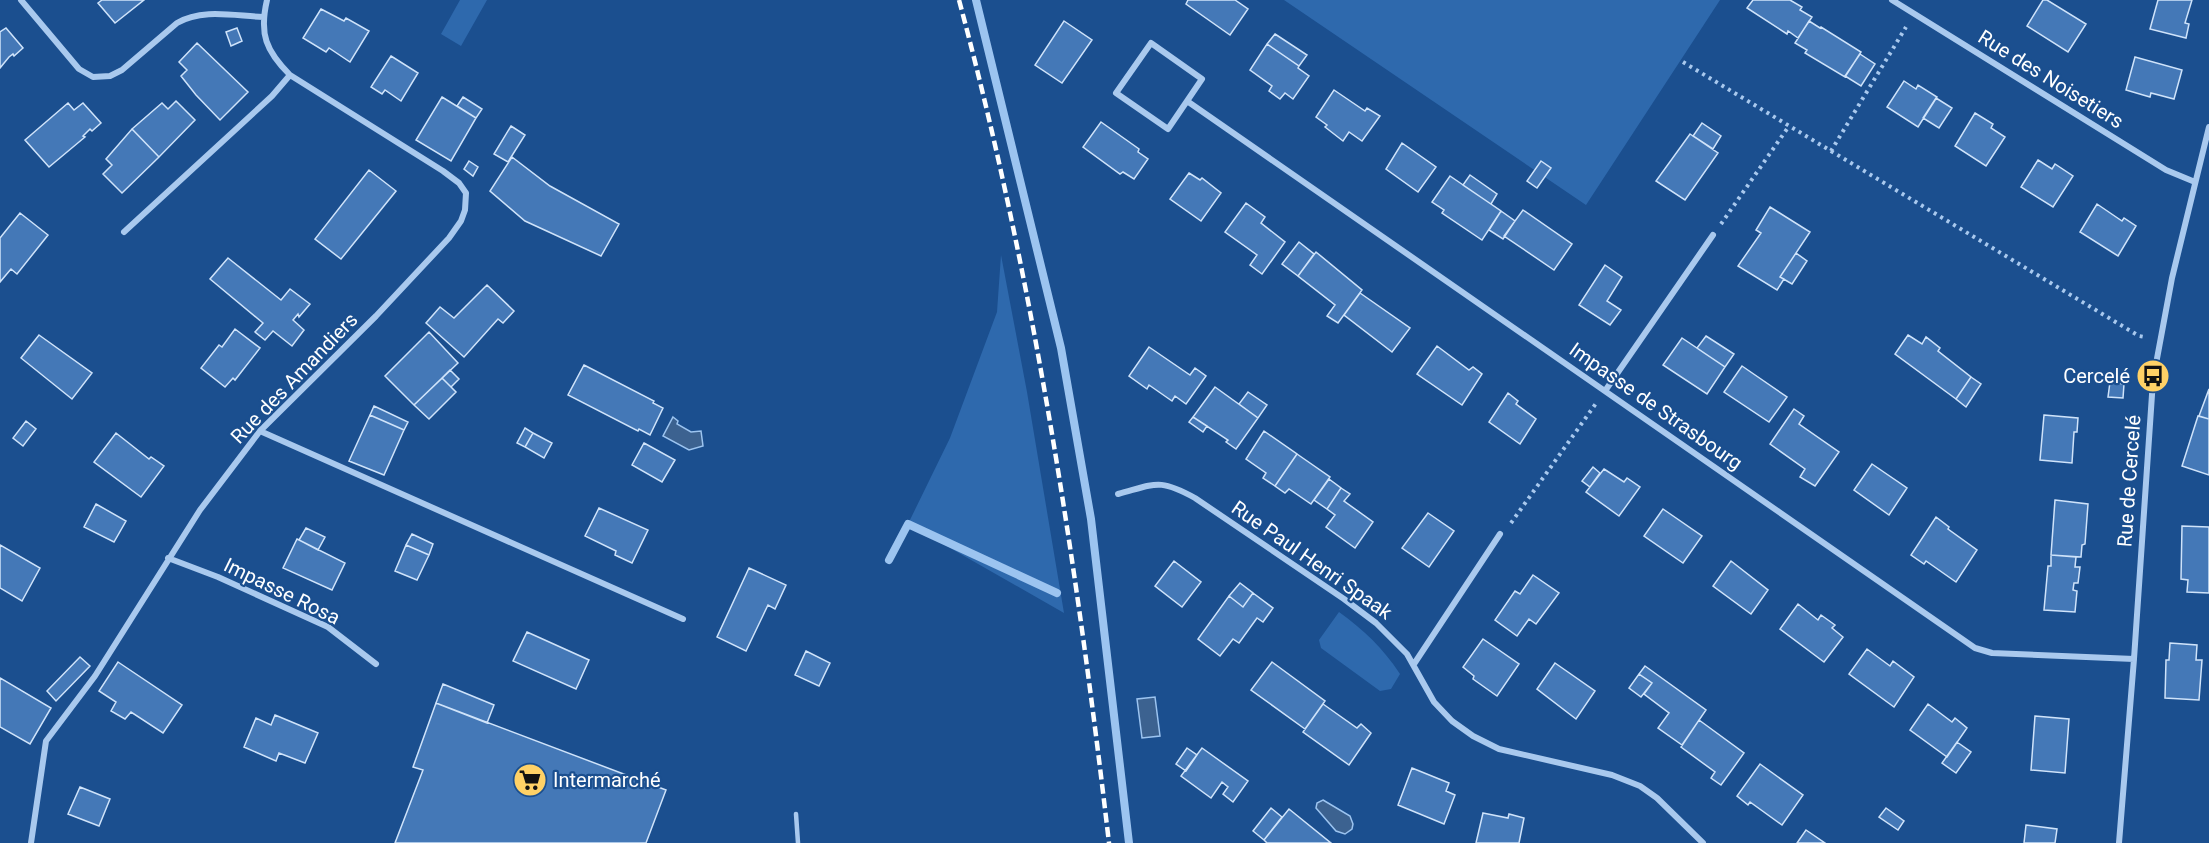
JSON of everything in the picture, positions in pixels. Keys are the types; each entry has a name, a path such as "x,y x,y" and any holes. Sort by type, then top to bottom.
{"street":[{"path":"21,0 79,69 93,77 102,78 122,70 187,17 202,14 263,17"},
{"name":"Rue des Amandiers","path":"31,843 45,741 95,676 200,510 260,431 392,299 449,238 461,221 465,210 466,193 459,183 290,75 276,62 267,46 263,17 267,0"},
{"name":"Rue des Noisetiers","path":"1896,1 2166,170 2195,182"},
{"path":"1151,43 1203,79 1187,101 1168,129 1116,93 1151,43"},
{"path":"123,232 272,96 290,75"},
{"name":"Impasse de Strasbourg","path":"1187,101 1975,648 1992,653 2134,659"},
{"name":"Rue de Cercelé","path":"2119,843 2134,659 2149,410 2159,340 2209,127"},
{"path":"1605,391 1713,235"},
{"path":"260,431 683,619"},
{"name":"Rue Paul Henri Spaak","path":"1118,494 1157,483 1174,487 1195,498 1344,599 1395,640 1414,664 1434,702 1452,721 1473,736 1499,749 1612,775 1640,786 1657,798 1703,843"},
{"path":"1414,664 1500,534"},
{"name":"Impasse Rosa","path":"168,558 218,577 327,627 376,664"}],"lane":[{"path":"796,814 798,843"}],"path":[{"path":"1831,151 1914,14"},
{"path":"1683,62 2139,336 2159,340"},
{"path":"1713,235 1790,126"},
{"path":"1500,534 1510,525 1605,391"}],"shaded area":[{"path":"460,0 487,0 461,46 441,34"},
{"path":"1284,0 1720,0 1586,205"},
{"path":"1001,255 1027,392 1064,613 908,524 950,438 997,312"},
{"path":"673,417 678,421 677,424 691,432 701,431 703,446 689,450 663,436"},
{"path":"1339,612 1372,640 1400,674 1391,689 1380,691 1321,648 1319,640"},
{"path":"1155,697 1160,736 1142,738 1137,699"},
{"path":"1323,800 1350,816 1352,829 1345,834 1336,831 1316,808 1317,803"}],"building":[{"path":"102,0 144,0 115,23 98,3"},
{"path":"1188,0 1235,0 1248,9 1230,35 1186,4"},
{"path":"1753,0 1790,0 1812,17 1798,38 1788,31 1787,34 1747,8"},
{"path":"2043,0 2047,0 2086,24 2068,52 2027,26"},
{"path":"2158,0 2192,0 2185,23 2189,24 2186,38 2150,29"},
{"path":"321,9 344,21 346,18 369,31 350,62 329,48 326,52 303,38"},
{"path":"1064,21 1092,40 1062,83 1035,65"},
{"path":"1809,21 1861,52 1845,77 1805,53 1807,50 1795,43"},
{"path":"6,28 23,48 14,56 13,54 9,57 0,68 0,32"},
{"path":"237,28 242,41 231,46 226,32"},
{"path":"1275,34 1307,55 1299,66 1267,44"},
{"path":"197,43 248,92 220,120 181,76 187,70 179,62"},
{"path":"1267,44 1299,66 1298,68 1309,76 1293,99 1285,93 1280,99 1269,91 1272,86 1250,70"},
{"path":"1860,54 1875,64 1861,86 1845,76"},
{"path":"391,56 418,73 401,101 385,90 382,94 371,87"},
{"path":"2135,57 2182,70 2174,99 2151,93 2150,97 2126,90"},
{"path":"1904,81 1916,89 1918,85 1937,97 1918,127 1887,107"},
{"path":"1334,90 1365,111 1367,108 1380,116 1362,141 1349,132 1343,141 1316,117"},
{"path":"442,97 476,118 451,161 416,140"},
{"path":"463,97 482,109 476,118 457,106"},
{"path":"1936,98 1952,108 1939,128 1923,118"},
{"path":"176,101 195,120 159,157 132,129 162,103 168,109"},
{"path":"68,103 74,110 83,103 101,123 92,131 90,129 83,136 85,137 49,167 25,140"},
{"path":"1975,113 1993,124 1991,128 2005,137 1986,166 1955,146"},
{"path":"1101,122 1139,149 1138,152 1148,159 1134,179 1123,172 1120,174 1083,147"},
{"path":"1702,123 1721,136 1713,149 1693,136"},
{"path":"511,126 525,135 508,162 494,154"},
{"path":"132,129 159,157 122,193 103,174 112,165 106,159"},
{"path":"1690,134 1718,153 1685,200 1656,181"},
{"path":"1402,143 1436,167 1418,192 1386,169"},
{"path":"512,157 550,186 619,224 601,256 525,221 490,191"},
{"path":"2038,160 2052,169 2055,164 2073,176 2053,207 2021,187"},
{"path":"469,161 478,167 473,176 464,169"},
{"path":"1541,161 1551,168 1537,188 1527,181"},
{"path":"369,170 396,191 341,259 315,239"},
{"path":"1189,173 1200,180 1202,178 1221,193 1201,221 1170,199"},
{"path":"1470,175 1497,194 1491,204 1463,185"},
{"path":"1450,176 1501,211 1482,240 1442,213 1444,210 1432,202"},
{"path":"1246,203 1265,217 1261,223 1285,242 1262,274 1250,265 1257,255 1225,232"},
{"path":"2097,204 2122,221 2124,218 2136,226 2118,256 2080,232"},
{"path":"1770,207 1810,232 1780,277 1784,279 1777,290 1738,266 1761,233 1756,230"},
{"path":"1523,210 1572,244 1554,270 1504,236"},
{"path":"1501,211 1515,221 1503,239 1489,230"},
{"path":"20,213 48,235 17,274 11,269 0,282 0,238"},
{"path":"1299,242 1314,254 1298,276 1282,264"},
{"path":"1316,252 1362,290 1338,323 1327,316 1335,305 1298,276"},
{"path":"1796,253 1807,261 1792,284 1780,277"},
{"path":"228,258 281,300 290,289 310,304 299,317 298,314 293,320 304,330 292,346 273,331 265,340 255,332 263,323 210,279"},
{"path":"1605,265 1622,277 1607,301 1621,310 1610,325 1579,305"},
{"path":"487,285 514,311 503,323 498,319 464,357 426,323 440,307 454,318"},
{"path":"1360,293 1410,328 1392,352 1344,315"},
{"path":"235,329 260,348 235,380 233,378 225,387 201,368 219,345 222,347"},
{"path":"429,332 458,363 414,405 385,376"},
{"path":"39,335 92,373 72,399 21,358"},
{"path":"1908,335 1922,344 1926,337 1940,348 1938,351 1971,377 1956,399 1895,354"},
{"path":"1706,336 1734,354 1725,367 1697,348"},
{"path":"1682,338 1725,367 1707,394 1663,365"},
{"path":"1437,346 1469,370 1473,367 1482,374 1462,405 1417,374"},
{"path":"1149,347 1190,375 1195,368 1206,376 1186,404 1175,396 1172,401 1149,385 1147,389 1129,376"},
{"path":"584,365 654,401 653,403 663,408 650,435 568,395"},
{"path":"1742,366 1787,397 1769,422 1724,392"},
{"path":"450,370 459,379 451,387 442,378"},
{"path":"1971,377 1981,384 1966,407 1956,399"},
{"path":"442,378 456,392 429,419 414,405"},
{"path":"2110,382 2124,384 2123,398 2108,397"},
{"path":"1215,387 1258,418 1236,449 1226,442 1228,440 1193,417"},
{"path":"2209,389 2209,419 2199,416"},
{"path":"1248,392 1267,405 1258,418 1239,404"},
{"path":"1508,393 1518,401 1516,404 1536,419 1520,444 1489,422"},
{"path":"374,406 408,422 404,430 370,415"},
{"path":"1794,409 1804,416 1799,424 1839,452 1815,486 1800,477 1805,469 1770,444"},
{"path":"370,415 404,430 384,475 349,461"},
{"path":"2044,415 2078,418 2077,432 2074,432 2072,463 2040,460"},
{"path":"2198,416 2209,419 2209,475 2182,466"},
{"path":"1193,417 1207,426 1203,432 1189,422"},
{"path":"26,421 36,429 23,446 13,438"},
{"path":"525,428 533,433 525,447 517,443"},
{"path":"1264,431 1297,454 1275,486 1263,478 1266,473 1246,459"},
{"path":"116,433 149,459 151,457 164,466 141,497 94,462"},
{"path":"533,433 552,443 544,458 525,447"},
{"path":"644,443 675,460 662,482 632,465"},
{"path":"1297,454 1330,477 1311,504 1289,489 1285,493 1275,486"},
{"path":"1872,464 1907,488 1889,515 1854,490"},
{"path":"1593,467 1600,473 1590,487 1582,481"},
{"path":"1604,469 1624,482 1627,478 1640,487 1619,516 1586,492"},
{"path":"1329,479 1341,488 1327,509 1314,500"},
{"path":"1341,488 1350,494 1344,501 1373,522 1355,548 1326,527 1335,515 1327,509"},
{"path":"2055,500 2088,504 2085,544 2082,545 2081,557 2051,555"},
{"path":"96,504 126,521 114,542 84,527"},
{"path":"599,508 648,530 632,563 615,555 616,551 585,536"},
{"path":"1663,509 1702,536 1683,563 1644,536"},
{"path":"1428,513 1454,531 1429,567 1402,548"},
{"path":"1936,517 1949,527 1948,529 1977,550 1956,582 1926,561 1924,564 1911,555"},
{"path":"2182,526 2209,527 2209,593 2187,592 2188,580 2181,579"},
{"path":"306,528 325,537 318,550 299,540"},
{"path":"412,534 433,544 429,555 406,545"},
{"path":"297,539 345,563 332,590 283,568"},
{"path":"0,545 40,568 22,601 0,588"},
{"path":"406,545 429,555 417,580 395,571"},
{"path":"2051,555 2076,557 2075,567 2080,567 2078,583 2074,583 2073,590 2077,591 2075,612 2044,610"},
{"path":"1174,561 1201,582 1182,607 1155,586"},
{"path":"1731,561 1768,590 1751,614 1713,586"},
{"path":"749,568 786,585 775,609 768,605 746,651 717,637"},
{"path":"1533,575 1559,593 1536,624 1529,619 1517,636 1495,620 1515,591 1520,594"},
{"path":"1240,583 1253,593 1243,607 1229,596"},
{"path":"1253,593 1273,608 1263,622 1257,618 1239,643 1233,639 1220,656 1198,639 1229,596 1243,607"},
{"path":"1798,604 1818,620 1821,615 1835,625 1832,628 1843,637 1824,662 1780,629"},
{"path":"527,632 589,660 576,689 513,661"},
{"path":"1483,639 1519,664 1497,696 1473,679 1474,676 1463,667"},
{"path":"2170,643 2197,645 2196,660 2202,660 2199,700 2165,698 2166,660 2169,660"},
{"path":"1867,649 1890,666 1893,661 1914,677 1894,707 1849,674"},
{"path":"806,651 830,663 819,686 795,675"},
{"path":"80,657 90,666 56,701 47,691"},
{"path":"118,662 182,705 163,733 131,712 125,719 111,711 116,702 99,691"},
{"path":"1272,662 1325,701 1305,729 1251,690"},
{"path":"1555,663 1595,691 1576,719 1537,689"},
{"path":"1645,666 1706,710 1682,745 1658,728 1669,713 1644,694 1652,683 1639,674"},
{"path":"1639,674 1652,683 1641,697 1629,688"},
{"path":"0,678 51,708 30,744 0,727"},
{"path":"443,684 494,705 487,723 436,703"},
{"name":"Intermarché","path":"436,703 666,790 646,843 395,843 423,770 413,767"},
{"path":"1323,704 1357,728 1361,724 1371,733 1349,765 1303,732"},
{"path":"1928,704 1952,722 1955,718 1967,728 1947,757 1910,730"},
{"path":"275,715 318,733 305,763 279,753 276,761 244,747 256,718 271,725"},
{"path":"2035,716 2069,719 2065,773 2031,770"},
{"path":"1699,720 1744,753 1721,785 1711,778 1715,772 1681,747"},
{"path":"1957,742 1971,752 1956,773 1942,763"},
{"path":"1187,748 1197,755 1186,771 1176,764"},
{"path":"1202,748 1248,781 1233,802 1223,794 1228,787 1222,782 1211,798 1181,776"},
{"path":"1760,764 1803,795 1782,825 1750,802 1748,805 1737,796"},
{"path":"1412,768 1449,783 1446,791 1455,795 1444,824 1398,805"},
{"path":"80,787 110,799 99,826 68,814"},
{"path":"1271,808 1282,817 1264,840 1253,831"},
{"path":"1886,808 1904,821 1898,830 1879,817"},
{"path":"1289,809 1331,843 1267,843 1264,840"},
{"path":"1483,813 1508,818 1509,814 1524,818 1519,843 1476,843"},
{"path":"2026,825 2057,829 2055,843 2024,843"},
{"path":"1806,830 1825,843 1797,843"}],"waterway":[{"path":"976,0 1061,348 1091,519 1129,843"},
{"path":"889,560 908,524 1057,593"}],"railway":[{"path":"959,0 1009,208 1049,418 1082,630 1109,843"}],"place":[{"name":"Cercelé","path":"2153,376"},
{"name":"Intermarché","path":"530,780"}]}
